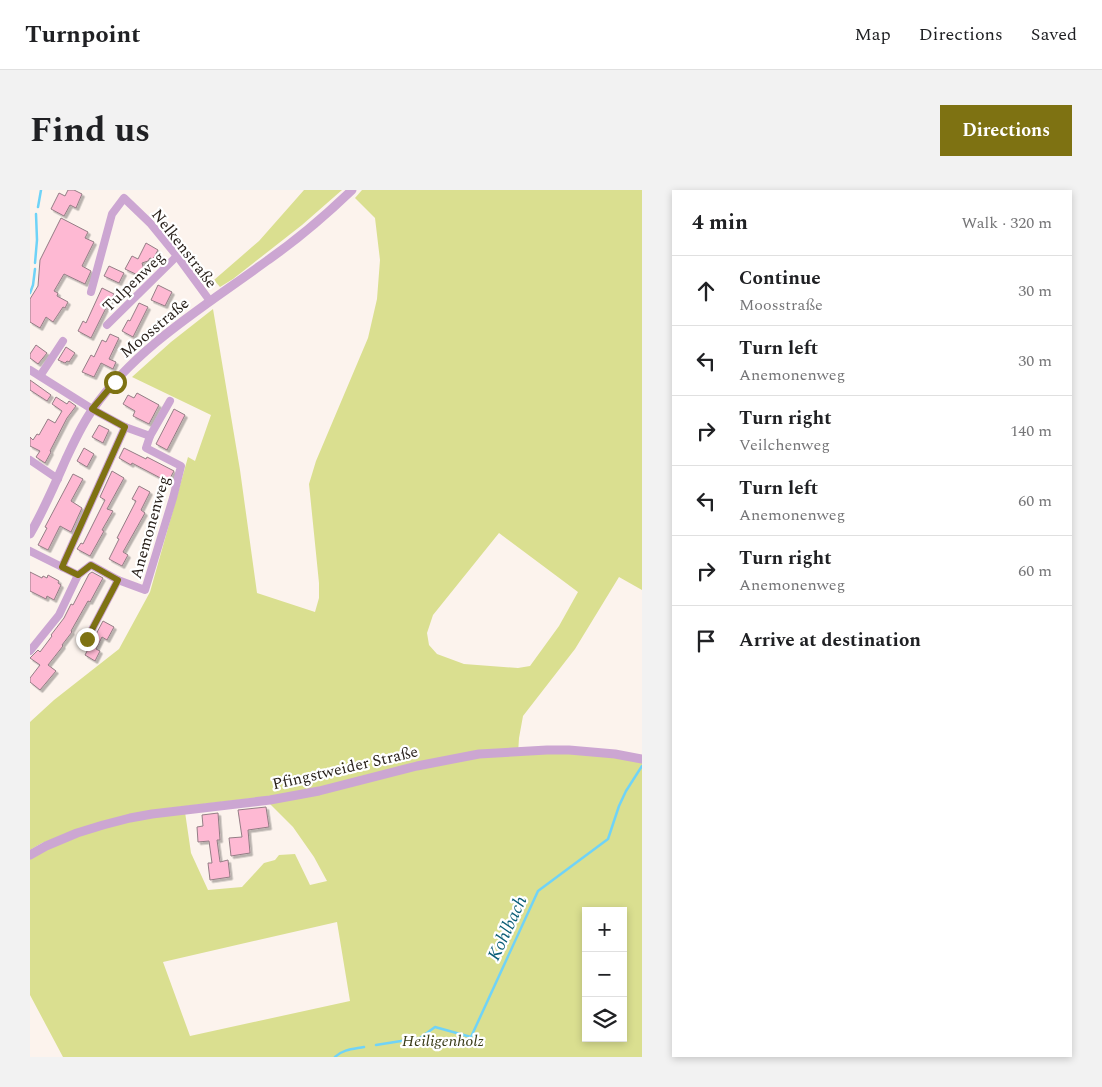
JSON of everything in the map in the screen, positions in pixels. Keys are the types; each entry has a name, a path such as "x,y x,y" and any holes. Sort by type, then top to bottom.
{"street":[{"name":"Moosstraße","path":"30,534 92,409 115,382 143,354 178,325 285,248 352,190"},
{"name":"Nelkenstraße","path":"91,292 112,214 124,198 150,222 210,301"},
{"name":"Tulpenweg","path":"107,325 177,256"},
{"path":"40,376 63,341"},
{"path":"30,370 92,409 125,427 150,436 170,401"},
{"path":"62,567 125,427"},
{"name":"Anemonenweg","path":"78,575 91,565 118,580 145,590 181,466 146,448 150,436"},
{"path":"30,460 58,478"},
{"path":"30,551 78,575 59,615 30,651"},
{"name":"Anemonenweg","path":"87,639 118,580"},
{"name":"Pfingstweider Straße","path":"30,855 77,833 130,818 270,800 319,791 417,766 479,754 577,750 642,759"}],"green space":[{"path":"304,190 342,190 302,225 220,287 214,280 259,241"},
{"name":"Heiligenholz","path":"362,190 642,190 642,590 619,577 575,649 523,716 518,754 588,754 612,756 642,762 642,1057 63,1057 30,995 30,859 67,841 105,828 145,818 185,812 191,853 208,890 242,887 264,863 275,860 279,855 295,854 310,885 327,881 314,857 293,827 263,797 134,814 98,823 42,843 30,850 30,722 54,700 119,649 150,592 188,457 195,461 211,415 132,377 171,342 213,309 240,470 257,593 315,612 319,598 319,583 309,484 316,461 368,338 377,299 380,260 375,218 355,198","holes":["499,533 578,592 559,626 530,666 518,668 464,664 437,654 429,645 427,633 433,615","337,922 350,1001 190,1036 163,962"]}],"building":[{"path":"68,190 74,190 82,194 76,208 70,205 64,216 51,209 59,193 65,196"},
{"path":"61,218 88,232 85,238 94,242 82,266 91,271 85,284 64,274 54,291 58,293 57,296 68,302 53,322 46,317 40,328 30,322 30,299 38,286 40,260"},
{"path":"146,243 158,250 153,259 150,258 142,263 145,273 142,277 125,269 132,256 138,259"},
{"path":"109,266 124,273 119,283 104,276"},
{"path":"158,285 172,292 165,306 151,300"},
{"path":"102,288 114,294 91,338 78,331 83,321 86,323"},
{"path":"139,303 148,307 133,337 122,331 128,320 130,321"},
{"path":"110,334 119,338 109,359 116,362 113,369 101,363 94,377 82,372 91,355 94,357 102,340 106,342"},
{"path":"36,345 47,353 38,364 30,358 30,354"},
{"path":"66,347 75,353 69,362 65,363 58,360"},
{"path":"30,380 51,395 47,401 30,390"},
{"path":"137,393 159,405 149,424 133,416 135,411 123,404 128,395 134,398"},
{"path":"56,397 67,404 69,401 76,406 67,418 45,463 36,457 40,451 30,446 30,437 33,440 37,434 39,435 48,419 55,423 62,411 52,404"},
{"path":"174,409 185,415 167,450 156,444"},
{"path":"99,425 109,430 103,443 92,437"},
{"path":"84,448 94,454 87,467 77,461"},
{"path":"124,448 174,471 168,482 119,458"},
{"path":"112,471 124,478 107,509 113,511 90,556 77,549 81,543 83,544 105,500 100,497"},
{"path":"73,474 83,479 71,501 82,508 71,532 60,526 48,550 38,545 47,528 45,527"},
{"path":"139,486 150,492 141,510 145,513 123,552 128,555 122,566 109,559 119,539 117,538 136,501 132,499"},
{"path":"30,572 42,578 43,576 47,578 48,575 59,581 58,583 61,585 54,600 47,596 46,599 30,591"},
{"path":"92,572 103,578 90,602 88,601 72,632 48,665 56,671 40,690 30,682 30,678 40,665 30,658 38,650 40,652 52,636"},
{"path":"103,621 114,627 107,640 102,637 96,649 100,651 95,661 85,655"},
{"path":"266,807 269,827 248,830 250,853 231,856 229,838 242,837 238,810"},
{"path":"218,813 220,840 217,840 220,862 228,860 230,877 210,880 208,863 212,863 209,841 198,842 197,827 203,826 202,815"}],"waterway":[{"path":"38,207 41,190"},
{"path":"35,263 37,240 36,214"},
{"path":"30,293 35,269"},
{"name":"Kohlbach","path":"376,1045 420,1038 435,1027 471,1037 538,891 608,839 619,806 642,766"},
{"name":"Kohlbach","path":"335,1057 345,1051 364,1047"}],"route":[{"path":"87,639 118,580 91,565 78,575 62,567 125,427 92,409 115,382"}]}
